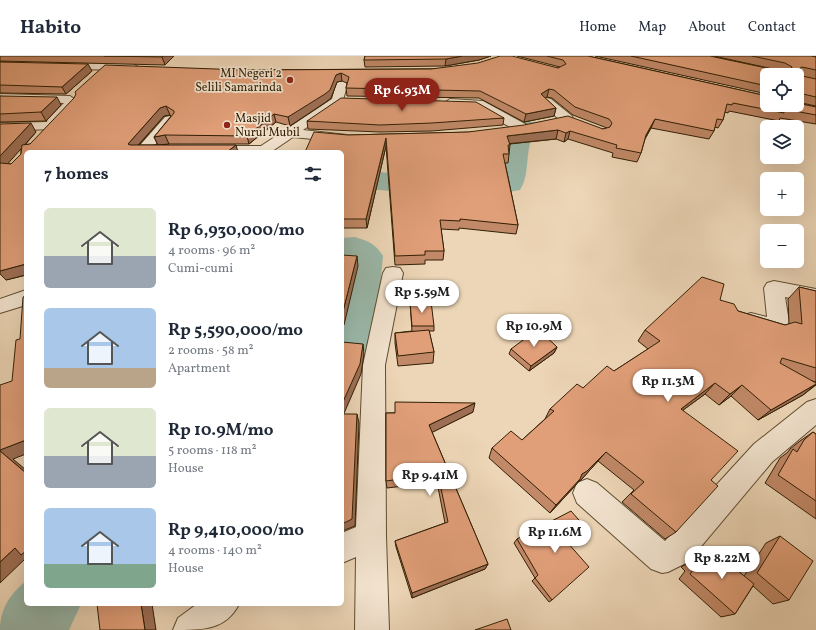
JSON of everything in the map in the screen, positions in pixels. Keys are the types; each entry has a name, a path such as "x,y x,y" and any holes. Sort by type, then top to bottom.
{"street":[{"path":"0,65 146,68"},
{"path":"96,76 106,67"},
{"path":"338,100 346,73"},
{"path":"0,98 70,100 81,90"},
{"path":"38,138 48,126 72,104 70,100"},
{"path":"264,150 338,100 353,101"},
{"path":"547,102 572,122 551,123"},
{"path":"440,103 479,104 522,128"},
{"path":"144,150 170,120"},
{"path":"0,127 48,126"},
{"path":"498,131 536,126"},
{"path":"292,132 322,137 356,138"},
{"path":"156,150 163,149"},
{"path":"193,149 228,150"},
{"path":"372,630 371,536 374,365 393,272"},
{"path":"736,316 774,327 778,322 774,288 816,296"},
{"path":"1,309 24,297"},
{"path":"587,493 662,558 666,558 677,551 764,453 816,410"},
{"path":"344,547 371,536"},
{"path":"190,630 220,606"}],"building":[{"path":"104,56 163,56 162,57"},
{"path":"365,56 462,56 446,59 364,60"},
{"path":"500,56 512,56 558,68 566,64 563,60 547,56 588,56 760,94 760,108 733,103 732,105 727,104 723,120 717,119 714,131 655,119 646,135 641,153 616,148 617,145 570,131 566,133 558,130 507,136 510,145 508,145 509,154 503,154 518,225 460,219 460,221 440,220 444,251 425,251 425,255 395,256 386,138 366,219 344,219 344,150 306,150 314,132 348,135 468,132 524,125 568,116 603,129 610,127 612,123 609,119 575,107 554,90 549,89 541,94 556,108 526,114 480,91 346,88 349,77 341,73 336,75 330,90 325,94 288,117 274,114 247,136 165,135 154,137 174,113 174,111 166,106 160,108 128,144 236,145 230,150 24,150 24,265 0,271 0,163 11,164 21,154 22,145 30,144 74,98 76,94 75,92 105,65 244,70 431,69 478,63"},
{"path":"631,56 710,56 766,68 760,68 760,84"},
{"path":"752,56 816,57 816,70 802,67 792,68 785,63"},
{"path":"0,62 88,64 62,87 0,85"},
{"path":"804,76 816,79 816,97 804,94"},
{"path":"0,96 57,97 41,112 0,114"},
{"path":"341,98 476,102 504,118 380,125 307,121"},
{"path":"804,104 816,107 816,115 800,112 804,112"},
{"path":"31,123 0,156 0,124"},
{"path":"344,255 357,256 344,307"},
{"path":"702,277 724,284 720,300 734,304 738,311 785,325 795,322 802,324 799,287 816,291 816,368 782,358 780,363 816,384 771,410 742,385 730,394 715,383 681,409 738,451 711,480 718,486 676,532 631,494 644,482 606,452 582,474 580,479 556,505 492,448 511,431 522,440 554,411 550,409 577,384 583,388 607,366 614,371 660,341 645,330"},
{"path":"23,297 24,441 0,450 0,385 12,381 16,340 20,339"},
{"path":"431,301 434,326 412,326 410,302"},
{"path":"538,329 557,347 531,366 511,349"},
{"path":"429,330 434,352 398,356 395,333"},
{"path":"344,342 363,344 360,364 344,400"},
{"path":"395,402 475,403 429,425 488,564 412,593 395,541 448,522 438,474 386,481 386,413 395,413"},
{"path":"344,414 357,414 352,519 344,523"},
{"path":"813,432 816,434 816,501 778,475 793,449 797,452 804,440"},
{"path":"0,451 24,471 24,553 21,555 15,548 0,562"},
{"path":"571,511 585,527 567,542 589,567 552,600 535,578 538,575 517,539"},
{"path":"780,536 813,561 789,600 757,573"},
{"path":"709,547 754,584 735,614 690,574 696,566 692,562 701,557"},
{"path":"97,606 141,606 145,630 100,630"},
{"path":"507,619 511,630 475,630"}],"waterway":[{"path":"344,177 437,187 509,183 514,147 520,133 528,129"},
{"path":"344,250 355,249 365,256 353,338 344,340"},
{"path":"28,630 46,606"}],"place":[{"name":"MI Negeri 2 Selili Samarinda","path":"290,80"},
{"name":"Masjid Nurul Mubil","path":"227,125"}]}
